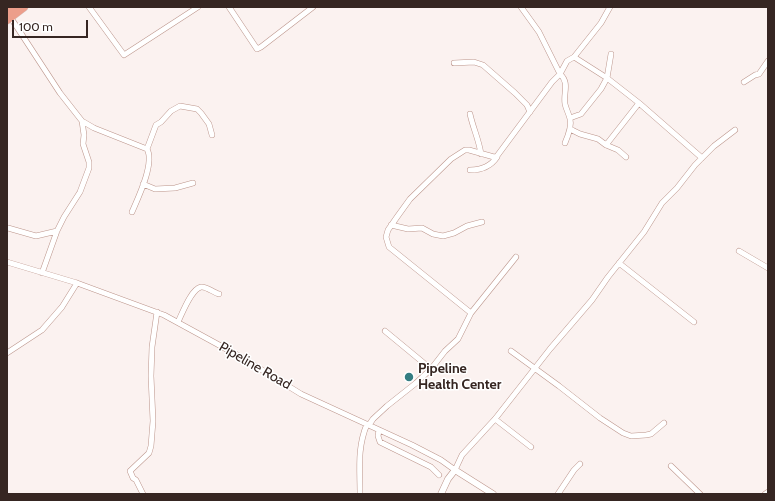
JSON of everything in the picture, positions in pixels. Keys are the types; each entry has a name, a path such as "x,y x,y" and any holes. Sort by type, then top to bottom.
{"main road":[{"path":"10,14 24,7"}],"street":[{"path":"89,7 124,55 198,7"},
{"path":"229,7 257,49 313,7"},
{"path":"521,7 539,32 560,74 566,82 565,103 570,118 570,129 565,143"},
{"path":"470,170 484,168 497,156 552,82 560,74 567,61 574,57 601,24 610,7"},
{"path":"10,14 60,93 82,121 94,128 147,149"},
{"path":"570,118 581,114 607,78 611,54"},
{"path":"574,57 607,78 639,103 702,158"},
{"path":"744,82 759,74 768,61"},
{"path":"454,63 474,62 483,65 515,93 530,112"},
{"path":"606,145 639,103"},
{"path":"132,212 143,184 149,162 149,152 147,149 156,125 161,122 170,111 180,106 197,109 210,124 212,134"},
{"path":"470,114 481,154"},
{"path":"42,272 57,231 80,192 89,168 89,162 84,144 82,121"},
{"path":"570,129 580,134 598,139 606,145 618,150 626,157"},
{"path":"441,494 462,456 495,419 550,349 592,300 644,232 662,203 678,188 695,165 714,146 735,130"},
{"path":"471,313 389,247 386,237 391,225 410,199 451,159 465,150 494,157 497,156"},
{"path":"143,184 155,189 175,188 193,183"},
{"path":"391,225 408,229 422,228 433,234 443,236 454,233 467,226 482,222"},
{"path":"8,228 36,236 57,231"},
{"path":"739,251 768,268"},
{"path":"360,494 360,447 362,436 368,424 387,406 416,383 458,339 471,313 516,257"},
{"name":"Pipeline Road","path":"7,262 42,272 157,312 178,322 241,357 301,394 368,424 441,460 492,494"},
{"path":"619,263 694,322"},
{"path":"7,353 42,330 58,311 77,284"},
{"path":"178,322 194,291 200,287 203,287 219,294"},
{"path":"143,494 130,472 149,453 151,446 153,421 151,376 152,347 157,312"},
{"path":"385,331 430,369"},
{"path":"511,351 623,434 631,436 651,434 664,423"},
{"path":"495,419 531,447"},
{"path":"379,430 378,436 380,442 431,466 439,475"},
{"path":"558,494 574,470 580,464"},
{"path":"671,466 700,494"}],"place":[{"name":"Pipeline Health Center","path":"409,377"}]}
